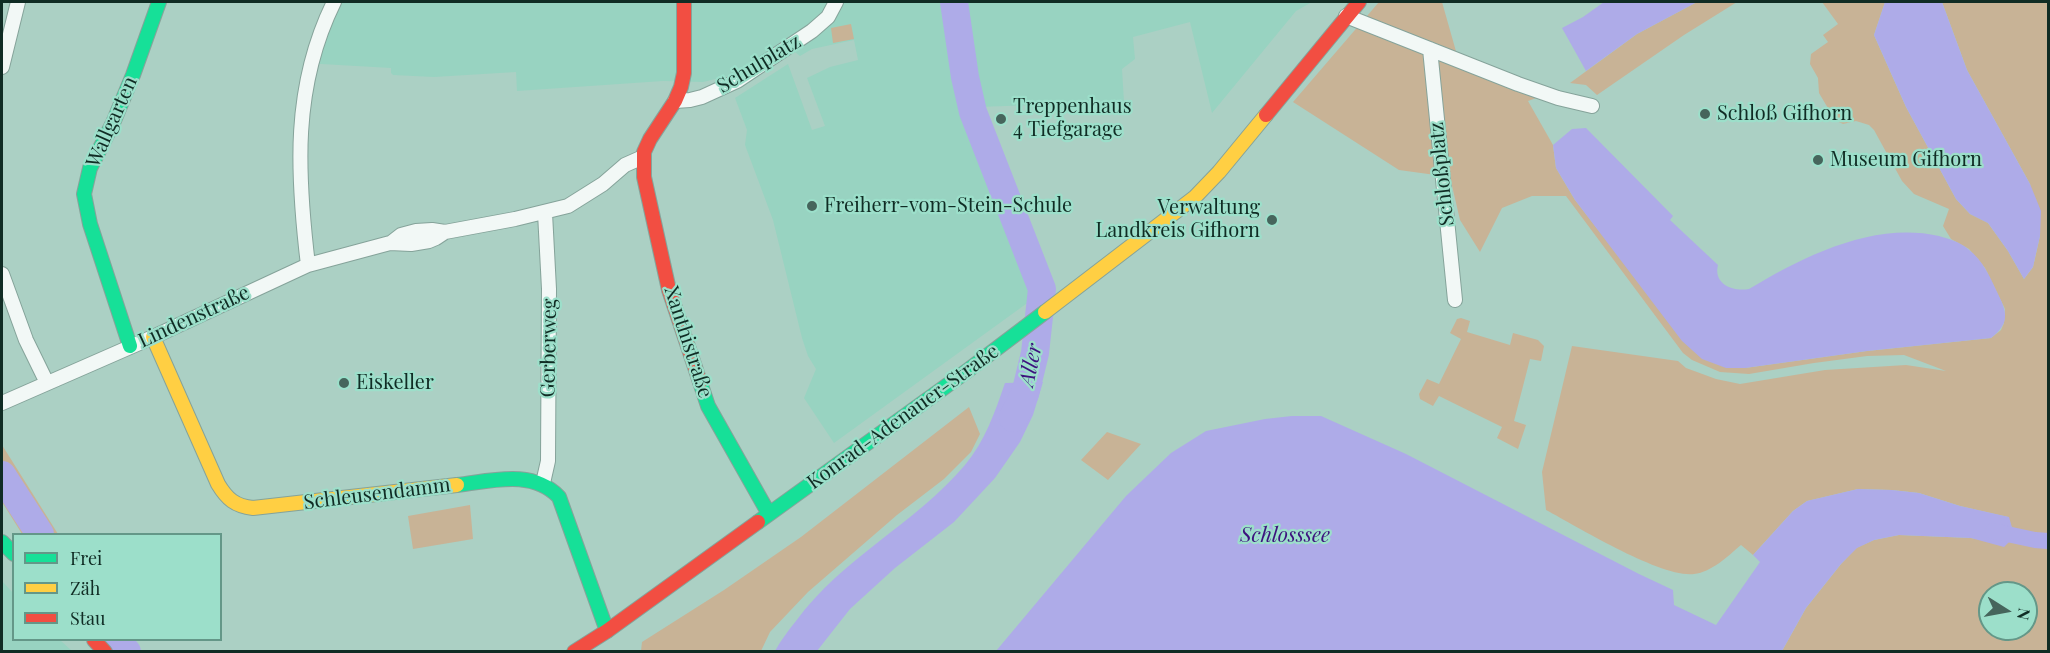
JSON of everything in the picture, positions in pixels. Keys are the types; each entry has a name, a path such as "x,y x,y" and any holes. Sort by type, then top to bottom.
{"street":[{"path":"2,67 18,2"},
{"name":"Wallgarten","path":"130,346 90,224 84,194 90,168 133,75 159,2"},
{"path":"308,265 300,179 302,112 311,64 334,2"},
{"path":"643,157 650,138 681,87 684,73 684,2"},
{"name":"Schulplatz","path":"675,100 702,97 737,81 807,34 828,17 836,2"},
{"name":"Konrad-Adenauer-Straße","path":"574,651 607,631 967,371 1195,197 1219,172 1359,2"},
{"path":"1346,16 1518,84 1558,98 1592,106"},
{"name":"Schloßplatz","path":"1430,49 1455,300"},
{"name":"Lindenstraße","path":"2,403 153,337 308,265 390,243 401,235 416,231 445,232 545,213 568,206 603,184 625,165 643,157"},
{"name":"Xanthistraße","path":"643,157 647,193 669,290 708,406 769,514"},
{"name":"Gerberweg","path":"543,483 548,461 549,312 545,213"},
{"path":"2,274 26,340 47,383"},
{"name":"Schleusendamm","path":"153,337 218,484 225,497 240,507 253,508 519,478 543,483"},
{"path":"543,483 554,490 559,497 607,631"}],"shaded area":[{"path":"326,2 1312,2 1296,11 1212,113 1190,22 1133,37 1135,59 1122,69 1124,102 977,107 967,35 951,37 963,109 1037,296 834,443 804,398 816,369 808,356 802,338 773,220 745,145 747,130 735,98 788,64 812,130 825,126 807,78 830,67 858,60 854,40 812,49 800,56 783,43 728,76 703,82 663,81 517,91 516,72 434,77 393,75 391,68 304,63"},
{"path":"1379,2 1442,2 1461,69 1539,97 1528,101 1553,145 1556,168 1575,200 1630,270 1745,368 1867,351 1991,338 2001,330 2005,309 1985,268 1969,249 1951,239 1943,226 1949,209 1914,194 1902,181 1869,125 1856,121 1843,124 1835,120 1819,93 1818,78 1810,64 1811,54 1828,42 1823,35 1838,24 1822,2 1885,2 1874,35 1906,107 1956,199 1970,214 1988,223 2024,279 2033,267 2040,236 2030,184 1967,70 1942,2 2048,2 2048,651 1782,651 1806,608 1856,548 1874,540 1899,535 1971,538 2006,544 2012,535 2008,517 1960,506 1919,493 1858,489 1807,501 1793,511 1753,555 1741,545 1713,567 1694,574 1679,573 1641,560 1546,510 1542,472 1572,346 1678,361 1686,368 1716,379 1740,384 1825,370 1906,365 1946,371 1904,355 1867,356 1749,374 1720,372 1692,360 1683,353 1566,196 1532,196 1502,208 1480,252 1460,220 1450,177 1399,170 1293,102"},
{"path":"1697,2 1737,2 1684,35 1597,95 1586,85 1570,83 1637,34"},
{"path":"851,24 854,39 833,43 831,28"},
{"path":"1457,319 1470,321 1467,332 1510,345 1513,333 1538,340 1544,346 1541,361 1530,359 1514,421 1526,425 1518,449 1497,438 1502,427 1439,396 1433,406 1420,399 1419,394 1427,379 1439,384 1461,339 1450,333"},
{"path":"969,407 980,434 971,452 944,479 897,515 808,592 770,632 761,651 641,651 642,642 801,537"},
{"path":"1107,432 1141,444 1108,480 1081,460"},
{"path":"2,445 57,533 21,533 2,502"},
{"path":"470,505 473,539 413,549 408,516"},
{"path":"2,581 12,592 12,641 61,641 72,651 2,651"},
{"path":"98,641 126,641 133,651 106,651"}],"water":[{"path":"1604,2 1697,2 1637,34 1586,71 1562,28"},
{"path":"1885,2 1942,2 1967,70 2030,184 2041,211 2040,236 2033,267 2024,279 1988,223 1970,214 1956,199 1906,107 1874,35"},
{"path":"1586,128 1673,216 1670,220 1718,265 1718,277 1721,282 1731,288 1749,289 1816,254 1865,237 1890,233 1939,236 1961,244 1978,259 2001,301 2005,313 2004,323 1991,338 1867,351 1745,368 1726,368 1702,359 1682,341 1575,200 1556,168 1553,145 1572,129"},
{"path":"1043,382 1033,415 1020,442 995,478 954,522 895,568 850,609 817,651 775,651 814,599 835,578 924,505 965,465 984,436 1005,383"},
{"name":"Schlosssee","path":"1292,416 1321,416 1406,454 1673,590 1674,605 1716,625 1760,562 1753,555 1793,511 1807,501 1858,489 1919,493 1960,506 2009,517 2013,531 2016,532 2014,541 2010,541 2004,547 1971,538 1899,535 1874,540 1857,548 1841,564 1806,608 1782,651 996,651 1126,496 1171,453 1206,431"}],"waterway":[{"name":"Aller","path":"954,2 965,77 973,112 1042,289 1035,353 1025,394 1013,418"},
{"path":"2,475 39,533"},
{"path":"1993,531 2048,541"},
{"path":"118,641 127,652"}],"traffic: fast":[{"path":"130,346 90,224 84,194 90,168 113,123 133,75 159,2"},
{"path":"758,522 1045,312"},
{"path":"700,382 708,406 769,514"},
{"path":"457,485 511,479 524,480 548,488 559,497 607,631"},
{"path":"2,542 12,552"}],"traffic: slow":[{"path":"1045,312 1195,197 1266,115"},
{"path":"153,337 218,484 228,498 241,506 253,508 457,485"}],"traffic: jam":[{"path":"684,2 684,73 681,87 644,152 644,177 669,290 700,382"},
{"path":"1266,115 1359,2"},
{"path":"574,652 607,631 758,522"},
{"path":"95,641 105,652"}],"place":[{"name":"Schloß Gifhorn","path":"1705,114"},
{"name":"Treppenhaus 4 Tiefgarage","path":"1001,119"},
{"name":"Museum Gifhorn","path":"1818,160"},
{"name":"Freiherr-vom-Stein-Schule","path":"812,206"},
{"name":"Verwaltung Landkreis Gifhorn","path":"1272,220"},
{"name":"Eiskeller","path":"344,383"}]}
